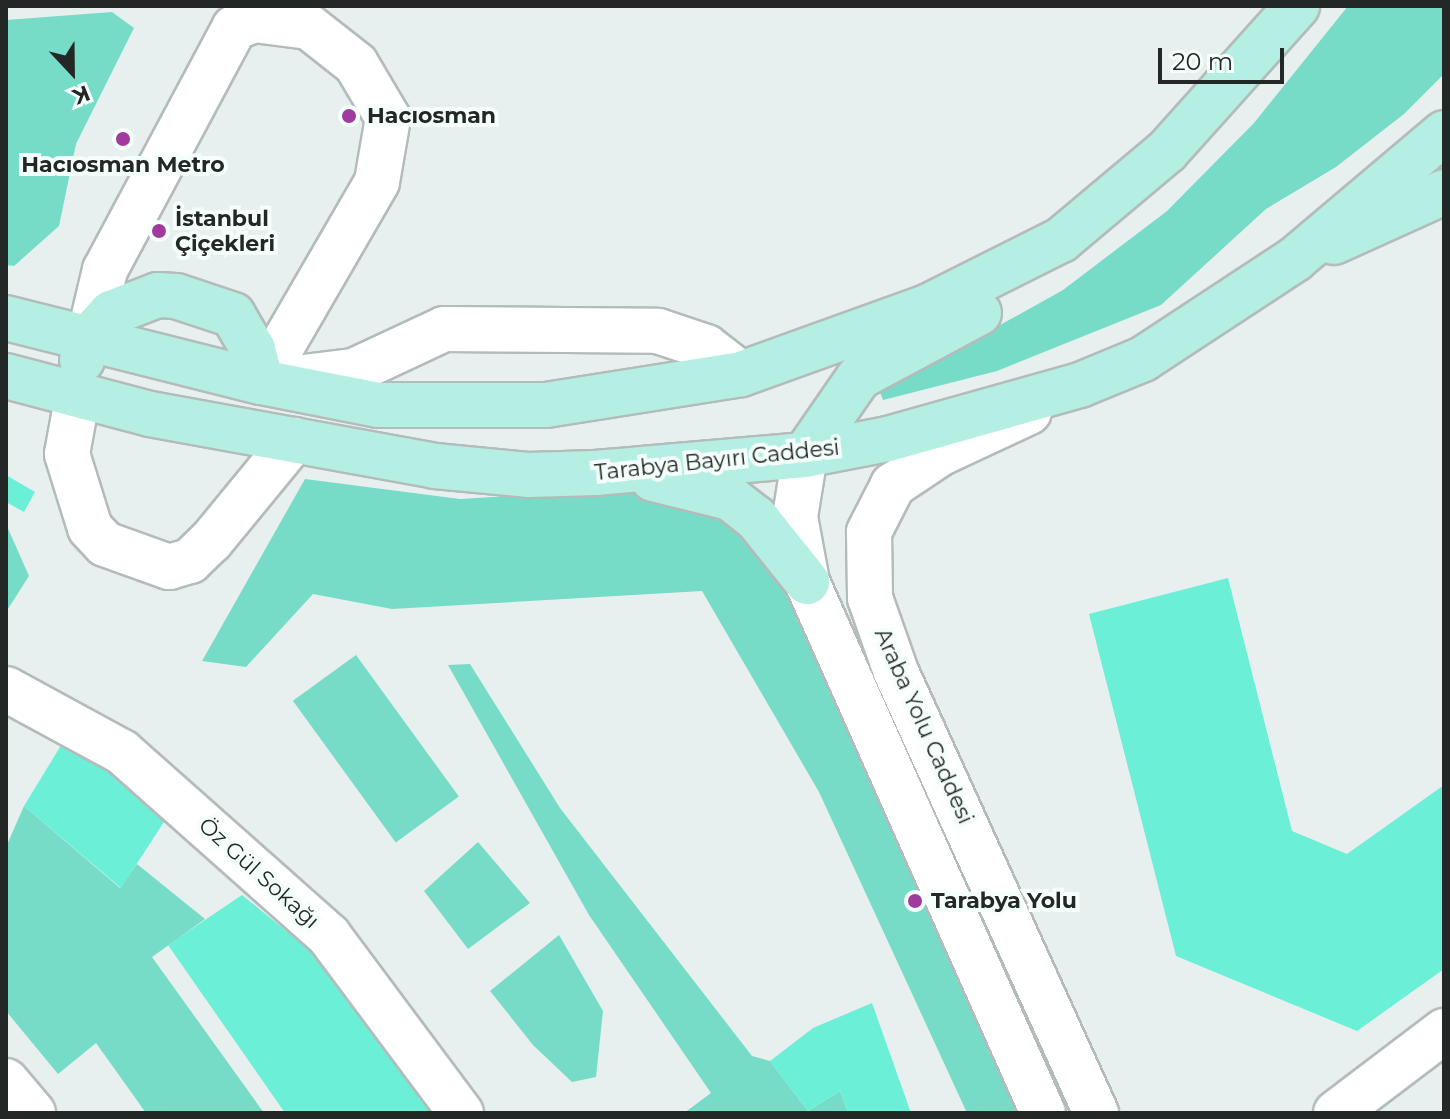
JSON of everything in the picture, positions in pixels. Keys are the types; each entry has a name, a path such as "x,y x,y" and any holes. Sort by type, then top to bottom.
{"main road":[{"path":"805,455 859,377 985,310 1029,276 1061,240 1167,151 1290,12"},
{"name":"Tarabya Bayırı Caddesi","path":"6,376 150,414 435,466 528,475 595,473 805,455 888,439 1080,385 1143,359 1295,259 1444,133"},
{"path":"1295,259 1444,192"},
{"path":"6,318 261,382 378,405 546,405 741,374 927,307 1061,240"},
{"path":"78,394 89,337 111,313 158,295 212,304 244,328 261,382"},
{"path":"595,473 678,481 730,498 756,518 807,582"}],"street":[{"path":"89,337 105,270 234,28 254,20 309,27 356,64 388,118 377,182 261,382"},
{"path":"261,382 354,371 444,329 658,331 706,347 741,374"},
{"name":"Araba Yolu Caddesi","path":"1080,385 941,453 893,485 874,515 867,551 870,598 896,672 1096,1113"},
{"path":"78,394 67,454 90,528 105,544 169,567 190,561 211,541 294,440"},
{"path":"805,455 795,517 807,582 1043,1113"},
{"name":"Öz Gül Sokağı","path":"6,689 122,752 329,936 461,1113"},
{"path":"1336,1113 1444,1031"},
{"path":"6,1081 33,1113"}],"green space":[{"path":"1348,6 1444,6 1444,74 1404,114 1336,167 1266,209 1161,305 997,371 883,400 880,392 1063,290 1167,211 1254,123"},
{"path":"112,12 134,28 76,144 59,226 14,266 6,265 6,20"},
{"path":"305,479 460,499 734,483 1033,1113 967,1113 819,792 702,591 392,609 313,594 246,667 202,661"},
{"path":"6,524 29,576 6,612"},
{"path":"356,655 459,797 396,842 293,701"},
{"path":"470,664 560,808 752,1056 770,1061 808,1111 840,1091 848,1113 684,1113 711,1093 589,915 448,665"},
{"path":"24,806 120,888 137,864 205,919 152,957 264,1113 146,1113 96,1043 58,1074 6,1011 6,847"},
{"path":"478,842 530,903 468,949 424,891"},
{"path":"559,935 603,1011 596,1077 572,1082 533,1045 490,991"}],"building":[{"path":"6,475 35,492 24,512 6,502"},
{"path":"1228,578 1292,831 1347,854 1444,785 1444,969 1357,1031 1176,956 1089,614"},
{"path":"82,711 188,785 121,888 24,806"},
{"path":"242,895 342,976 440,1113 285,1113 168,945"},
{"path":"872,1003 911,1113 848,1113 840,1091 808,1111 770,1061 813,1028"}],"place":[{"name":"Hacıosman","path":"349,116"},
{"name":"Hacıosman Metro","path":"123,139"},
{"name":"İstanbul Çiçekleri","path":"159,231"},
{"name":"Tarabya Yolu","path":"915,901"}]}
